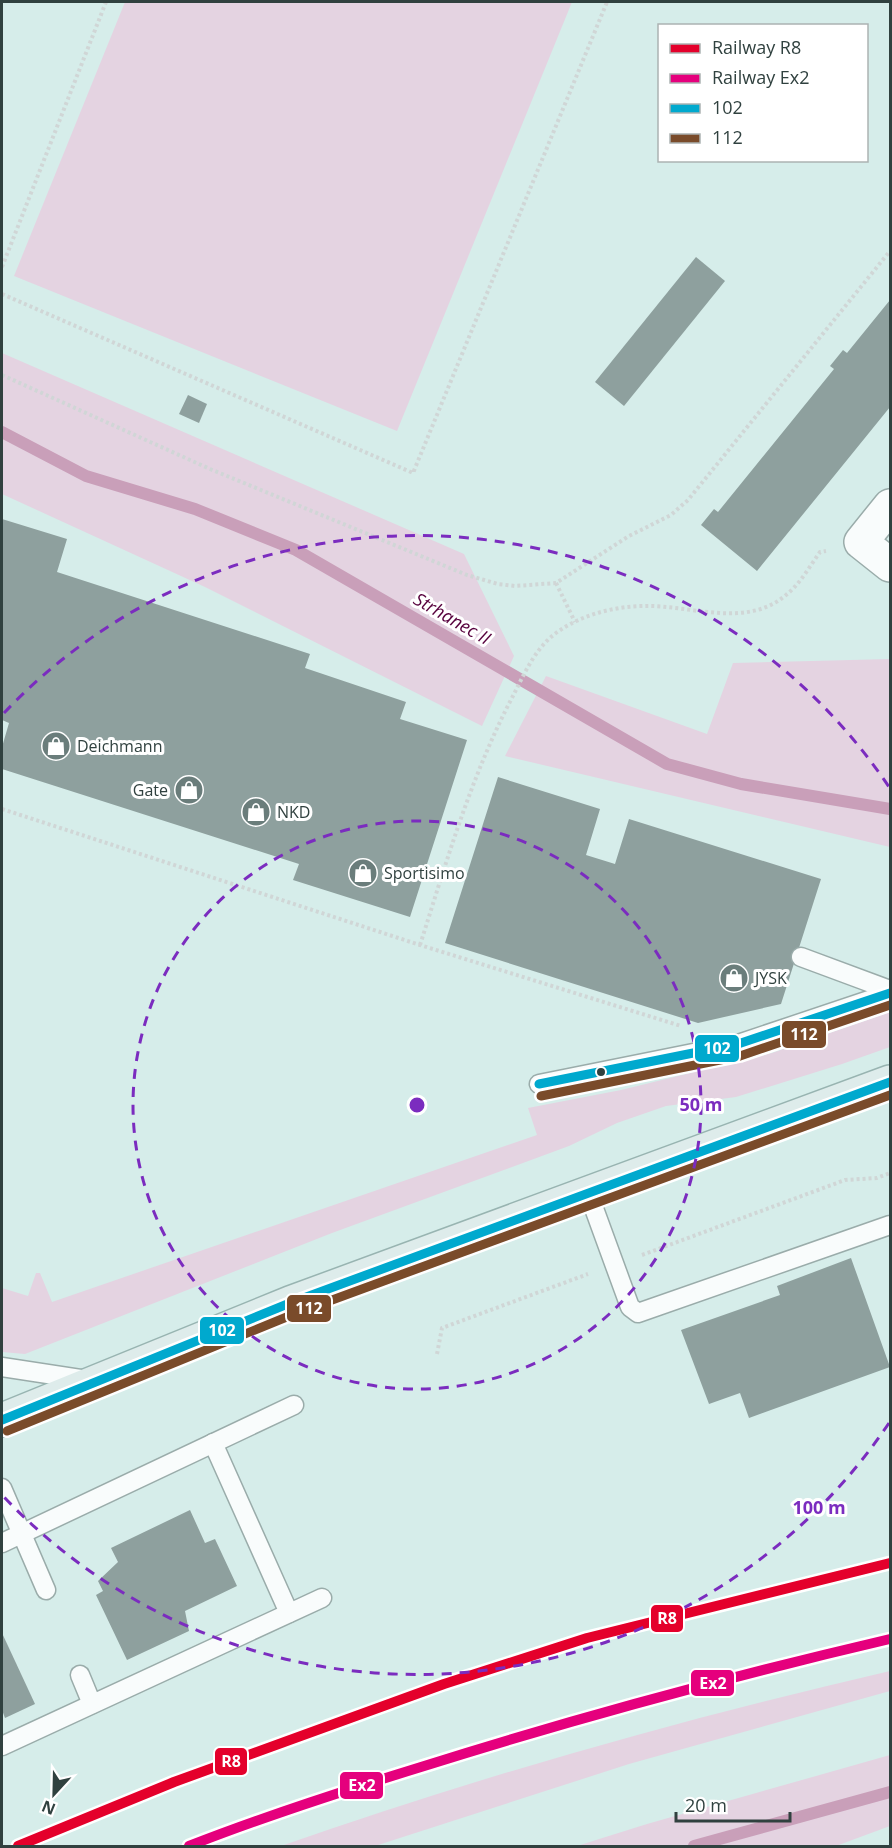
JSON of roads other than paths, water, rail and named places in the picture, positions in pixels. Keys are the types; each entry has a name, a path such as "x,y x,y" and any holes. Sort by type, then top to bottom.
{"main road":[{"path":"2,1420 290,1303 891,1082"}],"street":[{"path":"891,506 861,542 891,566"}],"lane":[{"path":"801,957 891,992"},
{"path":"539,1084 738,1044 891,992"},
{"path":"588,1192 630,1307 638,1313 891,1225"},
{"path":"2,1366 98,1382"},
{"path":"2,1543 294,1405"},
{"path":"213,1443 289,1613"},
{"path":"2,1488 46,1590"},
{"path":"2,1746 322,1598"},
{"path":"80,1676 92,1704"}],"waterway":[{"name":"Strhanec II","path":"2,432 86,476 195,509 296,550 667,764 741,784 890,809"},
{"path":"694,1846 890,1792"}],"rail line":[{"name":"R8","path":"18,1846 174,1782 444,1684 587,1638 890,1563"},
{"name":"Ex2","path":"189,1846 246,1824 479,1749 713,1683 890,1639"}],"place":[{"name":"Deichmann","path":"56,746"},
{"name":"Gate","path":"189,790"},
{"name":"NKD","path":"256,812"},
{"name":"Sportisimo","path":"363,873"},
{"name":"JYSK","path":"734,978"}]}
